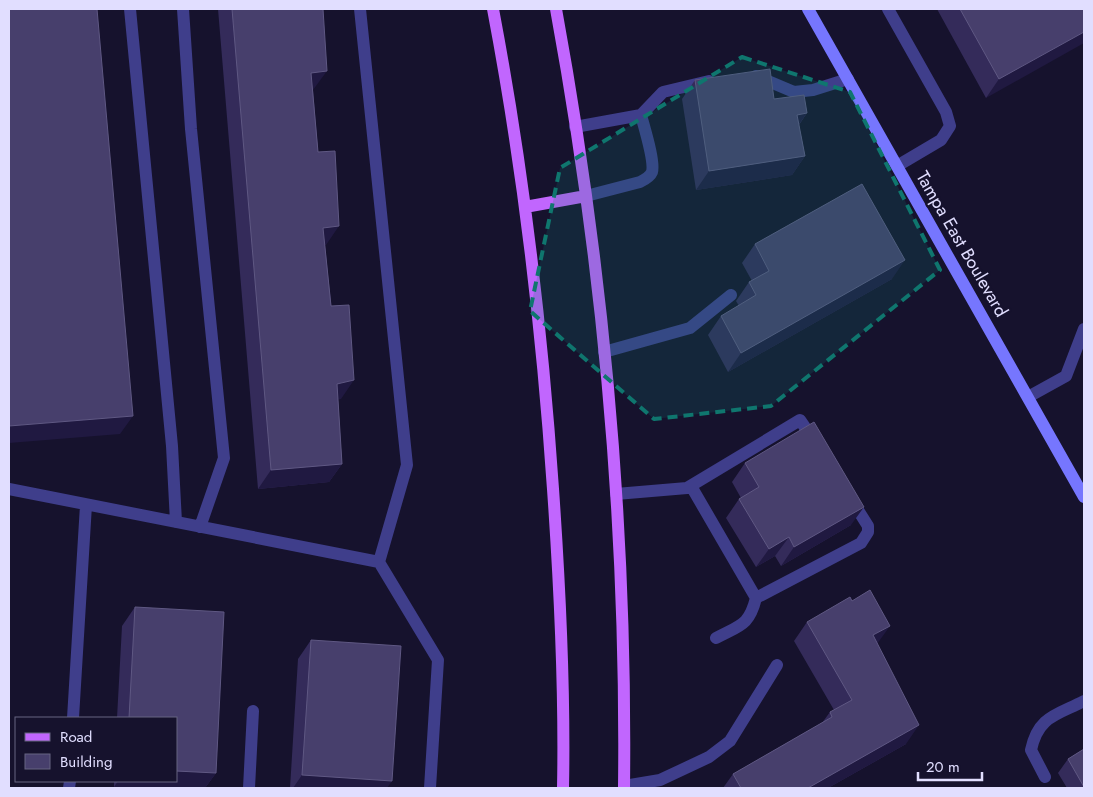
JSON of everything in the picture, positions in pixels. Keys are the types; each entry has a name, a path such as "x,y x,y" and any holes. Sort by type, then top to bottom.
{"main road":[{"path":"493,9 525,208 548,406 559,575 564,730 563,788"},
{"path":"556,9 586,196 604,352 616,494 623,642 624,787"},
{"name":"Tampa East Boulevard","path":"808,9 1028,397 1080,482 1084,497"},
{"path":"525,208 586,196"}],"lane":[{"path":"130,9 171,436 176,522"},
{"path":"183,9 191,129 224,458 200,527"},
{"path":"360,9 407,465 379,562 438,660 430,788"},
{"path":"888,9 946,112 950,126 941,140 897,166"},
{"path":"743,75 758,77 794,92 813,90 848,79"},
{"path":"575,127 641,115 664,92 717,79"},
{"path":"586,196 640,182 652,173 652,163 641,115"},
{"path":"604,352 690,328 731,295"},
{"path":"1028,397 1066,376 1084,329"},
{"path":"616,494 687,488 800,420 821,453"},
{"path":"756,598 861,543 868,532 868,526 842,485"},
{"path":"690,486 756,598 754,609 747,621 716,638"},
{"path":"9,489 379,562"},
{"path":"74,717 86,504"},
{"path":"624,787 660,780 709,757 730,740 777,665"},
{"path":"1046,777 1031,750 1034,738 1047,719 1084,701"},
{"path":"249,788 254,711"}],"highlighted area":[{"path":"742,57 850,92 940,270 771,406 654,419 530,311 560,168"}],"building":[{"path":"9,9 97,9 133,416 9,426"},
{"path":"232,9 323,9 327,71 311,73 318,152 335,151 339,226 323,228 331,306 349,305 354,380 337,384 342,464 271,470"},
{"path":"960,9 1084,9 1084,32 999,79"},
{"path":"770,69 774,99 804,95 807,113 797,115 805,156 709,171 695,80"},
{"path":"862,184 905,260 741,353 721,316 756,295 749,282 769,271 755,244"},
{"path":"814,422 864,507 794,547 789,537 769,549 739,499 759,487 745,463"},
{"path":"870,590 890,626 873,635 919,725 808,788 741,788 733,774 832,717 830,712 852,700 807,622 850,597 852,601"},
{"path":"135,607 224,612 216,773 178,771 178,717 129,717"},
{"path":"311,640 401,646 392,781 302,775"},
{"path":"1084,749 1084,787 1068,759"}]}
